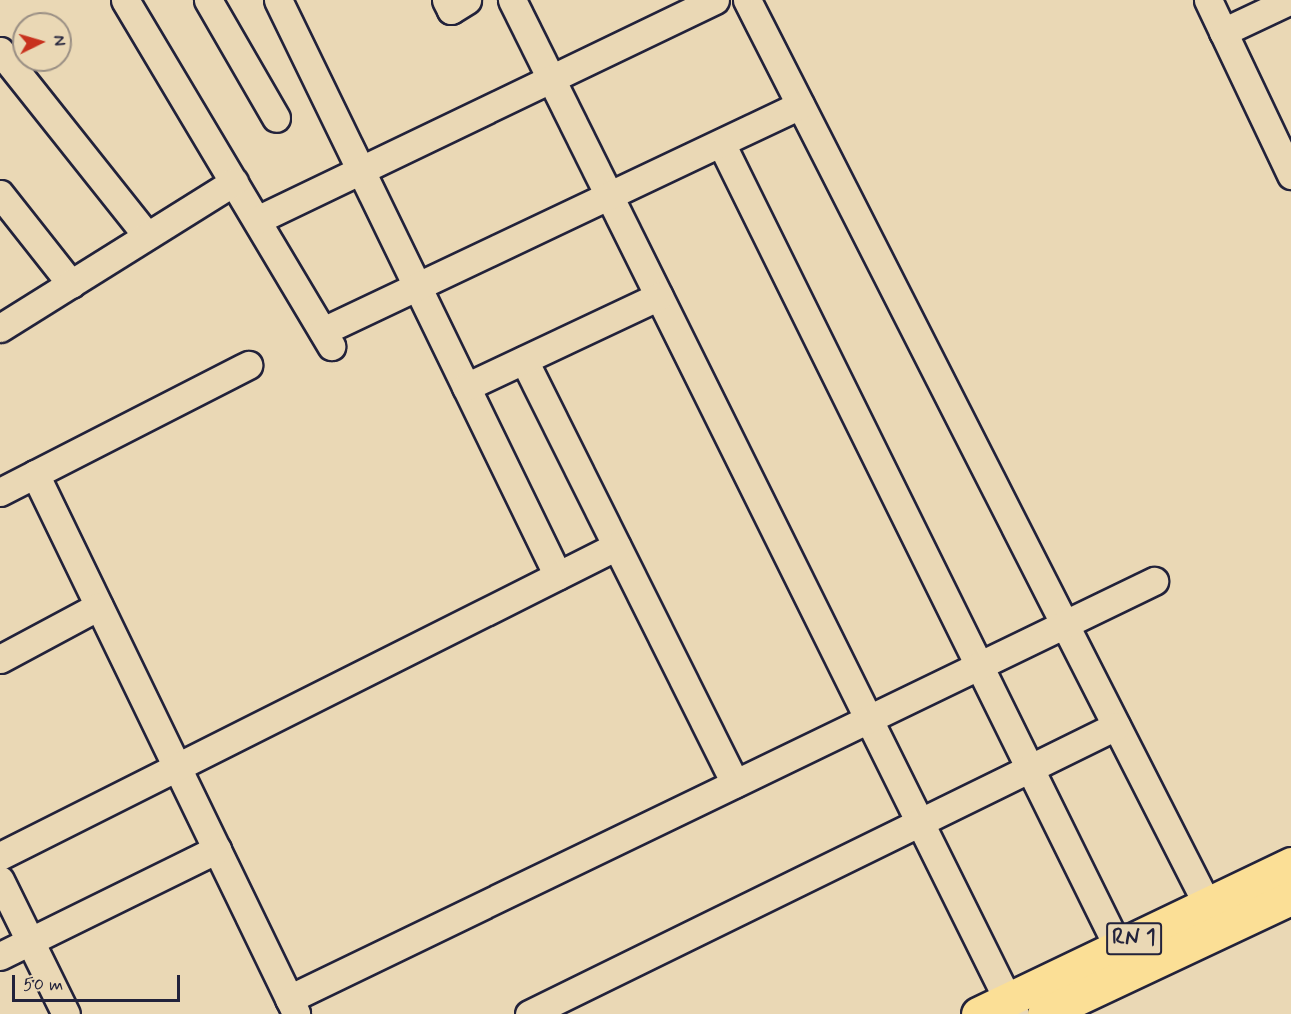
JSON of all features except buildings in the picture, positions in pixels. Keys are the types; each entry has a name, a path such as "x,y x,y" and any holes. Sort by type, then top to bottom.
{"highway":[{"name":"RN 1","path":"978,1014 1011,1007 1118,947 1291,864"},
{"name":"RN 1","path":"1044,1014 1291,898"}],"street":[{"path":"125,0 327,338 417,287 800,105"},
{"path":"208,0 276,118"},
{"path":"278,0 558,576"},
{"path":"446,0 451,10 467,0"},
{"path":"512,0 1011,1007"},
{"path":"257,220 715,0"},
{"path":"747,0 1207,904"},
{"path":"1208,0 1223,32 1283,137 1291,175"},
{"path":"1223,32 1291,0"},
{"path":"0,51 147,236"},
{"path":"721,143 1118,947"},
{"path":"0,328 234,182"},
{"path":"0,194 71,284"},
{"path":"466,387 659,296"},
{"path":"524,360 735,783"},
{"path":"0,492 248,365"},
{"path":"35,474 293,1006 735,783 1154,581"},
{"path":"0,856 617,546"},
{"path":"0,659 99,606"},
{"path":"529,1014 1116,726"},
{"path":"0,956 217,849"},
{"path":"0,880 66,1014"}]}
